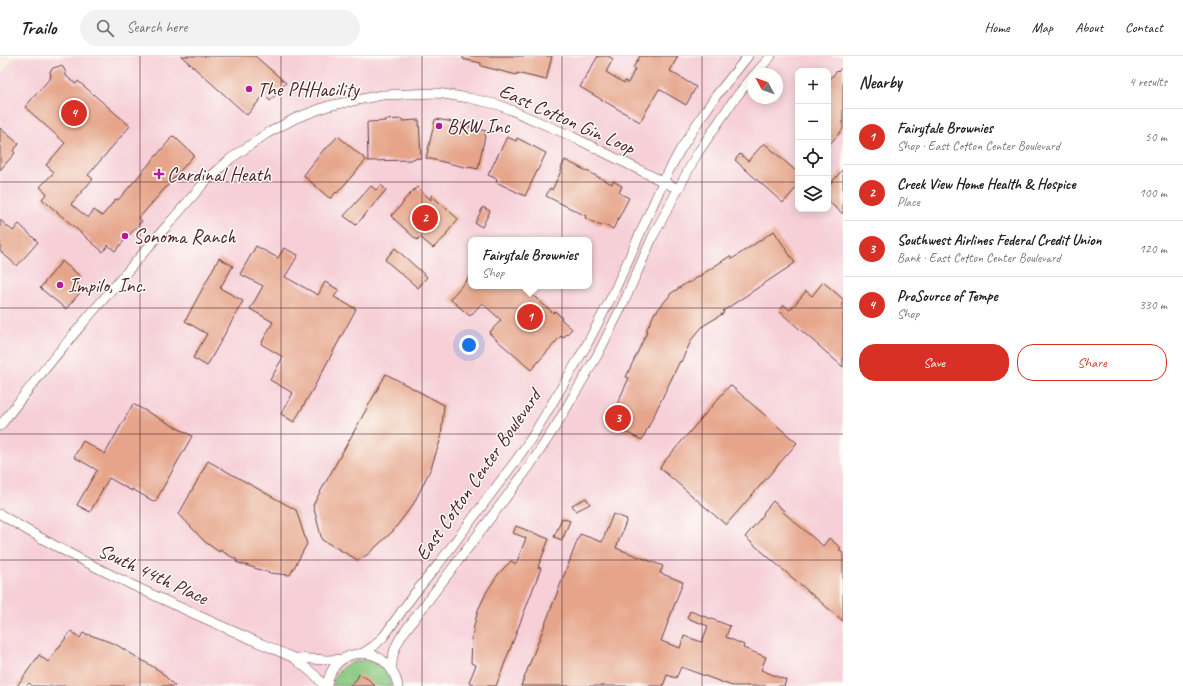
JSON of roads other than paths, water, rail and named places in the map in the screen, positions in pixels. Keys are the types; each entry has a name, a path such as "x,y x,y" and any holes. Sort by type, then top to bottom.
{"street":[{"name":"East Cotton Center Boulevard","path":"343,659 352,655 363,653 374,646 384,636 532,438 585,348 613,294 663,182 696,125 715,97 748,56"},
{"path":"760,68 771,56"},
{"name":"East Cotton Center Boulevard","path":"398,686 392,669 392,660 397,643 528,467 566,409 601,347 625,300 653,236 678,189 710,134 747,84"},
{"name":"East Cotton Gin Loop","path":"0,426 73,334 204,183 218,169 266,134 296,118 328,106 382,95 437,93 499,105 569,135 678,189"},
{"name":"South 44th Place","path":"0,514 51,544 114,576 294,658 316,676 324,686"},
{"path":"429,599 437,578 460,549 468,535 467,526"},
{"path":"363,653 372,654 380,658 392,669"},
{"name":"South 44th Place","path":"294,658 327,660 343,659"},
{"path":"327,686 333,668 343,659"}],"place":[{"name":"The PHHacility","path":"249,89"},
{"name":"ProSource of Tempe","path":"74,113"},
{"name":"BKW Inc","path":"439,126"},
{"name":"Cardinal Heath","path":"159,174"},
{"name":"Creek View Home Health & Hospice","path":"425,218"},
{"name":"Sonoma Ranch","path":"125,236"},
{"name":"Impilo, Inc.","path":"60,285"},
{"name":"Fairytale Brownies","path":"530,317"},
{"name":"Southwest Airlines Federal Credit Union","path":"618,418"}]}
